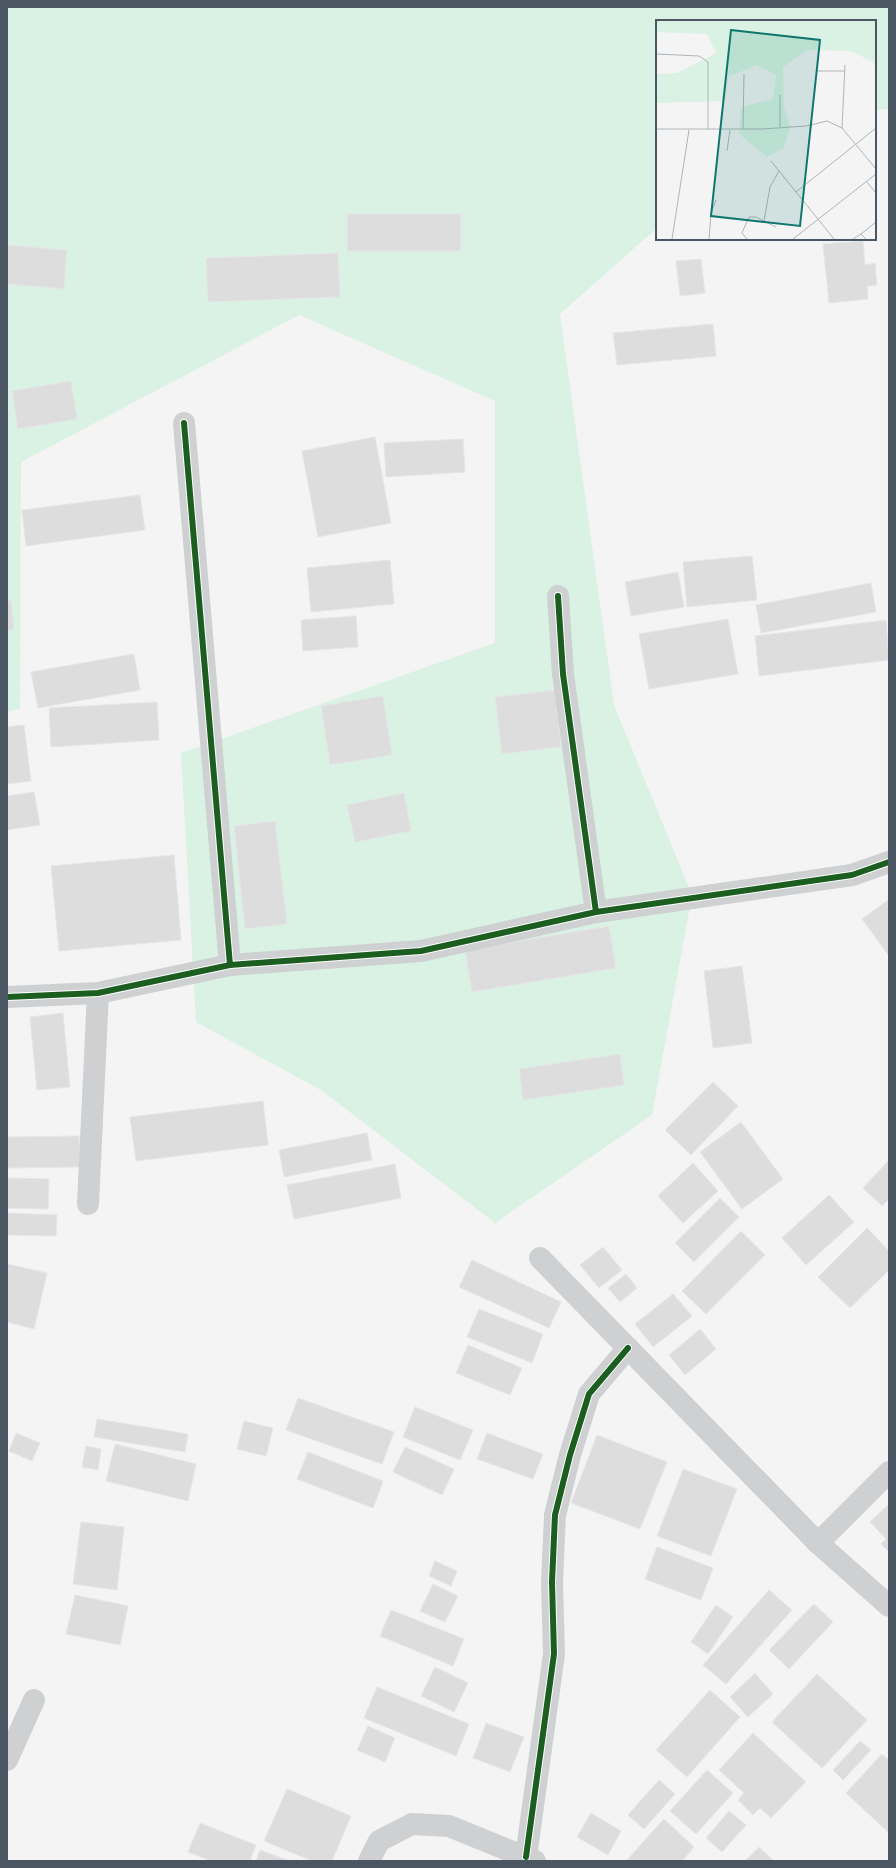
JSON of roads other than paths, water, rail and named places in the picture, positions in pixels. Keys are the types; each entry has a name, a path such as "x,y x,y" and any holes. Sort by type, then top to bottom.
{"street":[{"path":"184,423 230,965"},
{"path":"558,596 563,674 596,912"},
{"path":"7,997 98,993 230,965 421,951 596,912 852,875 889,862"},
{"path":"88,1204 98,993"},
{"path":"540,1258 818,1543 889,1606"},
{"path":"369,1861 379,1841 412,1824 449,1826 531,1859 554,1654 552,1582 555,1515 570,1455 589,1394 628,1348"},
{"path":"818,1543 889,1472"},
{"path":"7,1760 34,1700"}]}
